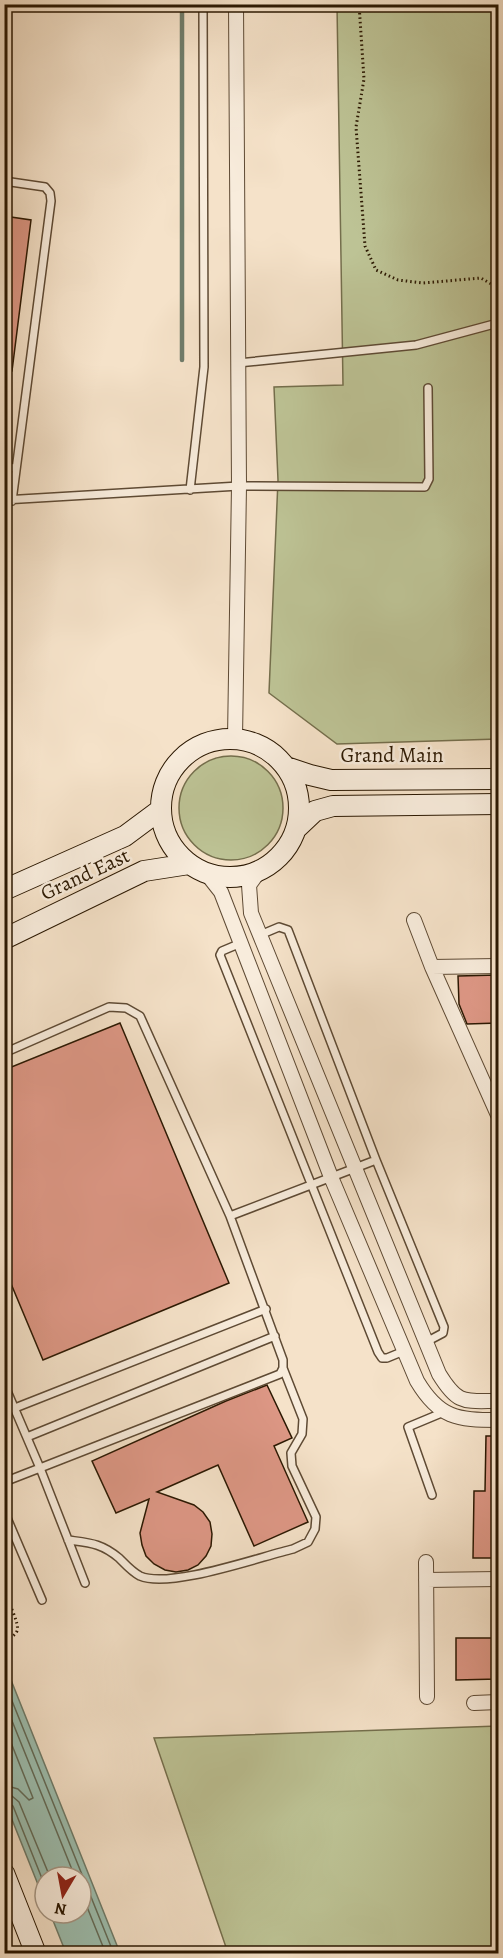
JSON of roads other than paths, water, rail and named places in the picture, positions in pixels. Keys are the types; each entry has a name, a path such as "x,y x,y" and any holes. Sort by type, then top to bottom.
{"street":[{"path":"236,4 239,486 236,738"},
{"path":"297,828 300,803 296,784 286,767 272,753 255,743 236,738 211,741 196,747 180,759 168,775 162,793 160,810 165,832 175,850 198,868 222,892 331,1176 417,1381 428,1399 444,1412 465,1420 498,1420"},
{"name":"Grand Main","path":"286,767 331,780 498,779"},
{"path":"198,868 228,877 248,875 260,870 286,849 297,828 315,811 333,806 498,804"},
{"name":"Grand East","path":"4,890 125,836 160,810"},
{"name":"Grand East","path":"5,937 144,871 198,868"},
{"path":"260,870 249,885 251,913 439,1374 450,1393 456,1396 469,1401 498,1401"},
{"path":"414,920 432,967 498,1115"},
{"path":"432,967 498,966"},
{"path":"404,1351 426,1342"},
{"path":"444,1412 456,1396"},
{"path":"426,1562 427,1697"},
{"path":"426,1580 498,1579"},
{"path":"474,1703 498,1702"},
{"path":"4,1874 36,1953"}],"lane":[{"path":"190,490 204,367 203,4"},
{"path":"4,181 45,187 50,193 51,201 16,468 8,501 239,486 425,487 429,479 428,388"},
{"path":"238,363 416,345 498,323"},
{"path":"4,467 16,468"},
{"path":"260,935 279,927 288,930 376,1160 444,1327 443,1333 426,1342"},
{"path":"241,943 222,951 220,955 378,1352 382,1358 387,1358 404,1351"},
{"path":"4,1053 110,1007 126,1008 140,1016 230,1216 266,1310 283,1360 283,1368 303,1419 302,1434 291,1453 292,1466 316,1517 315,1529 308,1542 178,1579 158,1580 139,1575 96,1543 68,1540"},
{"path":"230,1216 376,1160"},
{"path":"15,1408 266,1310"},
{"path":"27,1437 275,1336"},
{"path":"4,1482 280,1374 283,1368"},
{"path":"4,1384 40,1468 84,1583"},
{"path":"432,1495 408,1427 444,1412"},
{"path":"4,1511 42,1600"}],"water":[{"path":"4,1665 85,1865 33,1865 33,1872 5,1802"},
{"path":"93,1885 120,1953 66,1953 55,1925 93,1925"}],"waterway":[{"path":"182,4 182,360"}]}
